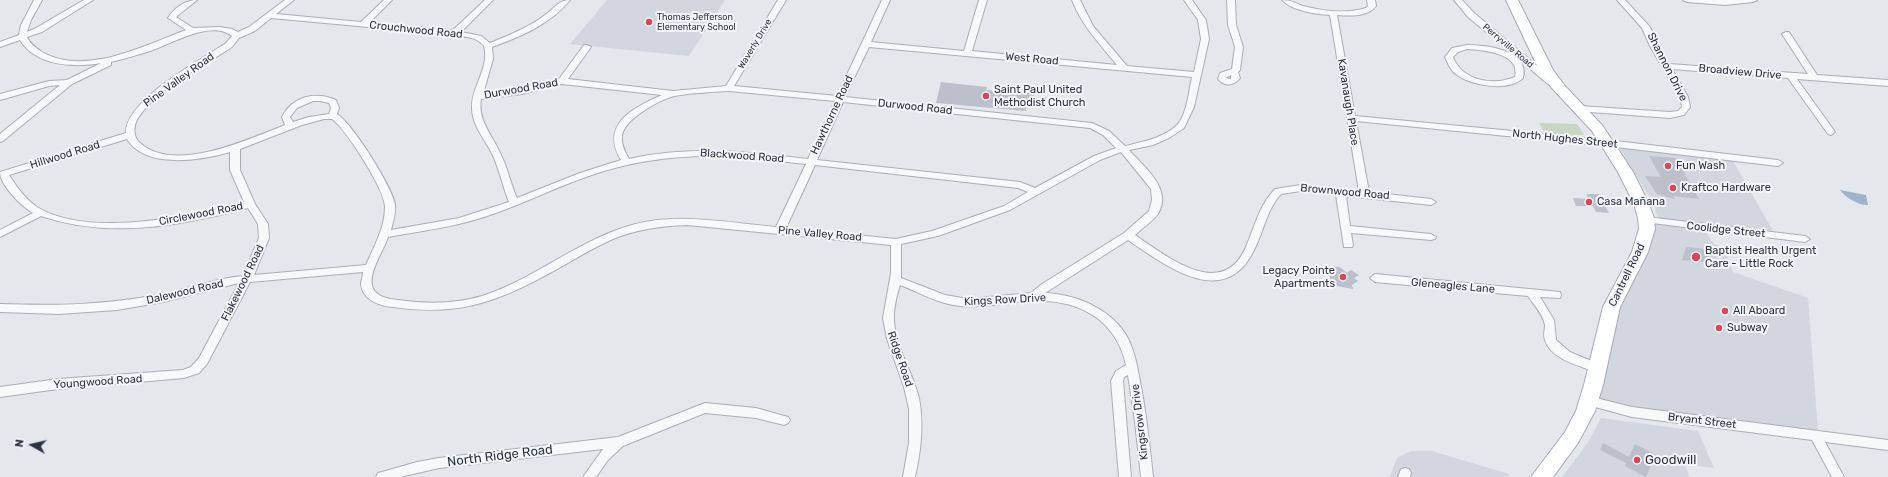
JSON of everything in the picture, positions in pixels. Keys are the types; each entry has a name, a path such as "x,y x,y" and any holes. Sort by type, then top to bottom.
{"main road":[{"name":"Cantrell Road","path":"1512,0 1545,68 1560,89 1580,109 1607,143 1633,185 1644,207 1647,220 1644,241 1609,312 1597,368 1581,422 1541,477"}],"street":[{"path":"38,0 25,27 23,37 30,47 42,56 57,60 86,62 119,58"},
{"path":"0,46 45,27 89,0"},
{"path":"192,31 172,18 175,13 193,0"},
{"name":"Pine Valley Road","path":"130,135 132,120 146,103 229,45 236,36 252,28 270,16 290,0"},
{"path":"362,24 388,0"},
{"path":"455,33 488,0"},
{"path":"514,203 498,156 477,116 477,97 490,58 488,46 535,27 553,14 566,0"},
{"name":"Waverly Drive","path":"729,88 782,0"},
{"name":"Hawthorne Road","path":"780,230 886,0"},
{"path":"967,54 983,0"},
{"path":"1076,0 1084,18 1091,28 1124,68"},
{"name":"Pine Valley Road","path":"332,116 340,120 351,136 384,189 390,202 389,218 385,234 366,279 366,288 369,294 380,302 413,306 452,306 480,301 511,289 601,239 632,228 676,222 780,230 896,242 928,235 990,216 1097,158 1158,140 1172,133 1181,126 1190,107 1205,32 1202,20 1188,0"},
{"path":"1230,0 1232,25 1239,47 1236,70 1234,72"},
{"path":"1286,0 1301,8 1354,13 1366,12 1371,8 1371,0"},
{"name":"Perryville Road","path":"1458,0 1471,14 1560,89"},
{"name":"Shannon Drive","path":"1580,109 1670,115 1681,113 1686,107 1685,100 1654,46 1646,27 1621,0"},
{"path":"1687,0 1725,2 1753,0"},
{"name":"Kavanaugh Place","path":"1333,12 1364,193"},
{"name":"Crouchwood Road","path":"270,16 455,33 476,37 488,46"},
{"path":"0,97 49,84 69,82 119,58 146,50 192,31 223,30 234,33 236,36"},
{"path":"1786,34 1814,77"},
{"name":"West Road","path":"866,44 1197,75"},
{"path":"1483,47 1507,55 1521,68 1522,74 1513,82 1494,84 1482,82 1461,74 1454,68 1449,57 1451,53 1460,48 1483,47"},
{"path":"562,81 587,48"},
{"path":"0,139 69,82 86,62"},
{"path":"1521,68 1533,66"},
{"name":"Broadview Drive","path":"1665,66 1792,77 1814,77 1888,83"},
{"path":"1792,77 1831,132"},
{"name":"Durwood Road","path":"477,97 522,90 562,81 673,94 729,88 1084,124 1096,128 1106,133 1124,150 1153,183 1157,195 1156,206 1152,215 1128,234 1046,287 1034,297"},
{"path":"626,161 617,144 619,133 623,125 631,116 644,107 673,94"},
{"path":"130,135 135,143 152,153 168,156 197,156 235,148 314,119 332,116 335,108 333,102 323,99 309,100 297,104 286,117 290,127"},
{"name":"North Hughes Street","path":"1351,118 1607,143 1778,162"},
{"name":"Hillwood Road","path":"2,175 130,135"},
{"name":"Flakewood Road","path":"195,370 214,342 247,278 264,238 263,224 250,204 235,170 235,148"},
{"name":"Blackwood Road","path":"385,234 452,223 514,203 597,170 626,161 661,154 706,152 811,162 1020,185 1036,192"},
{"name":"Circlewood Road","path":"2,175 17,195 40,213 71,222 88,224 133,225 180,221 250,204"},
{"name":"Brownwood Road","path":"1128,234 1187,272 1205,276 1220,276 1236,270 1243,262 1265,208 1274,194 1278,191 1291,188 1301,188 1364,193 1431,202"},
{"path":"1340,191 1348,245"},
{"path":"0,234 40,213"},
{"name":"Coolidge Street","path":"1647,220 1805,239"},
{"path":"1346,229 1431,237"},
{"name":"Ridge Road","path":"896,242 896,280 889,305 889,324 895,348 910,388 916,422 915,444 909,477"},
{"name":"Dalewood Road","path":"0,308 59,310 117,306 163,298 247,278 370,268"},
{"name":"Gleneagles Lane","path":"1375,278 1556,295"},
{"name":"Kings Row Drive","path":"896,280 938,298 960,302 983,303 1034,297 1072,302 1084,306 1106,317 1118,329 1130,351 1132,367"},
{"path":"1531,293 1549,319 1549,336 1554,346 1569,357 1597,368"},
{"path":"1125,477 1117,381 1120,374 1132,367"},
{"name":"Kingsrow Drive","path":"1132,367 1141,422 1147,477"},
{"name":"Youngwood Road","path":"0,392 58,384 168,376 184,374 195,370"},
{"name":"Bryant Street","path":"1588,401 1632,412 1888,445"},
{"path":"589,477 604,456 619,442 705,408 756,413 784,420"},
{"path":"1816,436 1838,477"},
{"name":"North Ridge Road","path":"382,477 417,467 439,463 619,442"}],"shaded area":[{"name":"Thomas Jefferson Elementary School","path":"607,0 725,0 689,56 570,44"},
{"path":"1619,148 1732,159 1773,231 1659,219 1655,206"},
{"path":"1647,220 1699,227 1705,231 1714,244 1723,247 1733,272 1808,298 1818,431 1748,427 1588,401"},
{"path":"1601,418 1698,431 1714,468 1685,464 1689,477 1562,477 1589,441"},
{"path":"1411,451 1432,451 1509,474 1507,477 1390,477 1397,458"}],"green space":[{"path":"1539,123 1577,124 1584,135 1545,134"}],"water":[{"path":"1840,190 1866,195 1868,205 1852,200"}],"building":[{"name":"Saint Paul United Methodist Church","path":"941,82 987,87 986,90 1035,93 1032,103 1027,102 1026,111 936,103"},
{"path":"1649,156 1676,158 1699,199 1673,196 1675,199 1657,194 1645,176 1661,177"},
{"name":"Casa Mañana","path":"1586,194 1599,194 1609,213 1596,212 1593,206 1576,206 1573,198 1589,199"},
{"name":"Baptist Health Urgent Care - Little Rock","path":"1686,247 1705,249 1713,263 1682,260"},
{"name":"Legacy Pointe Apartments","path":"1328,266 1340,267 1347,273 1351,270 1359,275 1354,278 1358,281 1352,285 1353,289 1331,285"},
{"name":"Goodwill","path":"1603,443 1629,457 1635,444 1656,455 1646,477 1625,466 1626,463 1600,450"}],"place":[{"name":"Thomas Jefferson Elementary School","path":"649,22"},
{"name":"Saint Paul United Methodist Church","path":"986,96"},
{"name":"Fun Wash","path":"1668,166"},
{"name":"Kraftco Hardware","path":"1673,188"},
{"name":"Casa Mañana","path":"1589,202"},
{"name":"Baptist Health Urgent Care - Little Rock","path":"1696,257"},
{"name":"Legacy Pointe Apartments","path":"1343,277"},
{"name":"All Aboard","path":"1725,311"},
{"name":"Subway","path":"1719,328"},
{"name":"Goodwill","path":"1637,460"}]}
